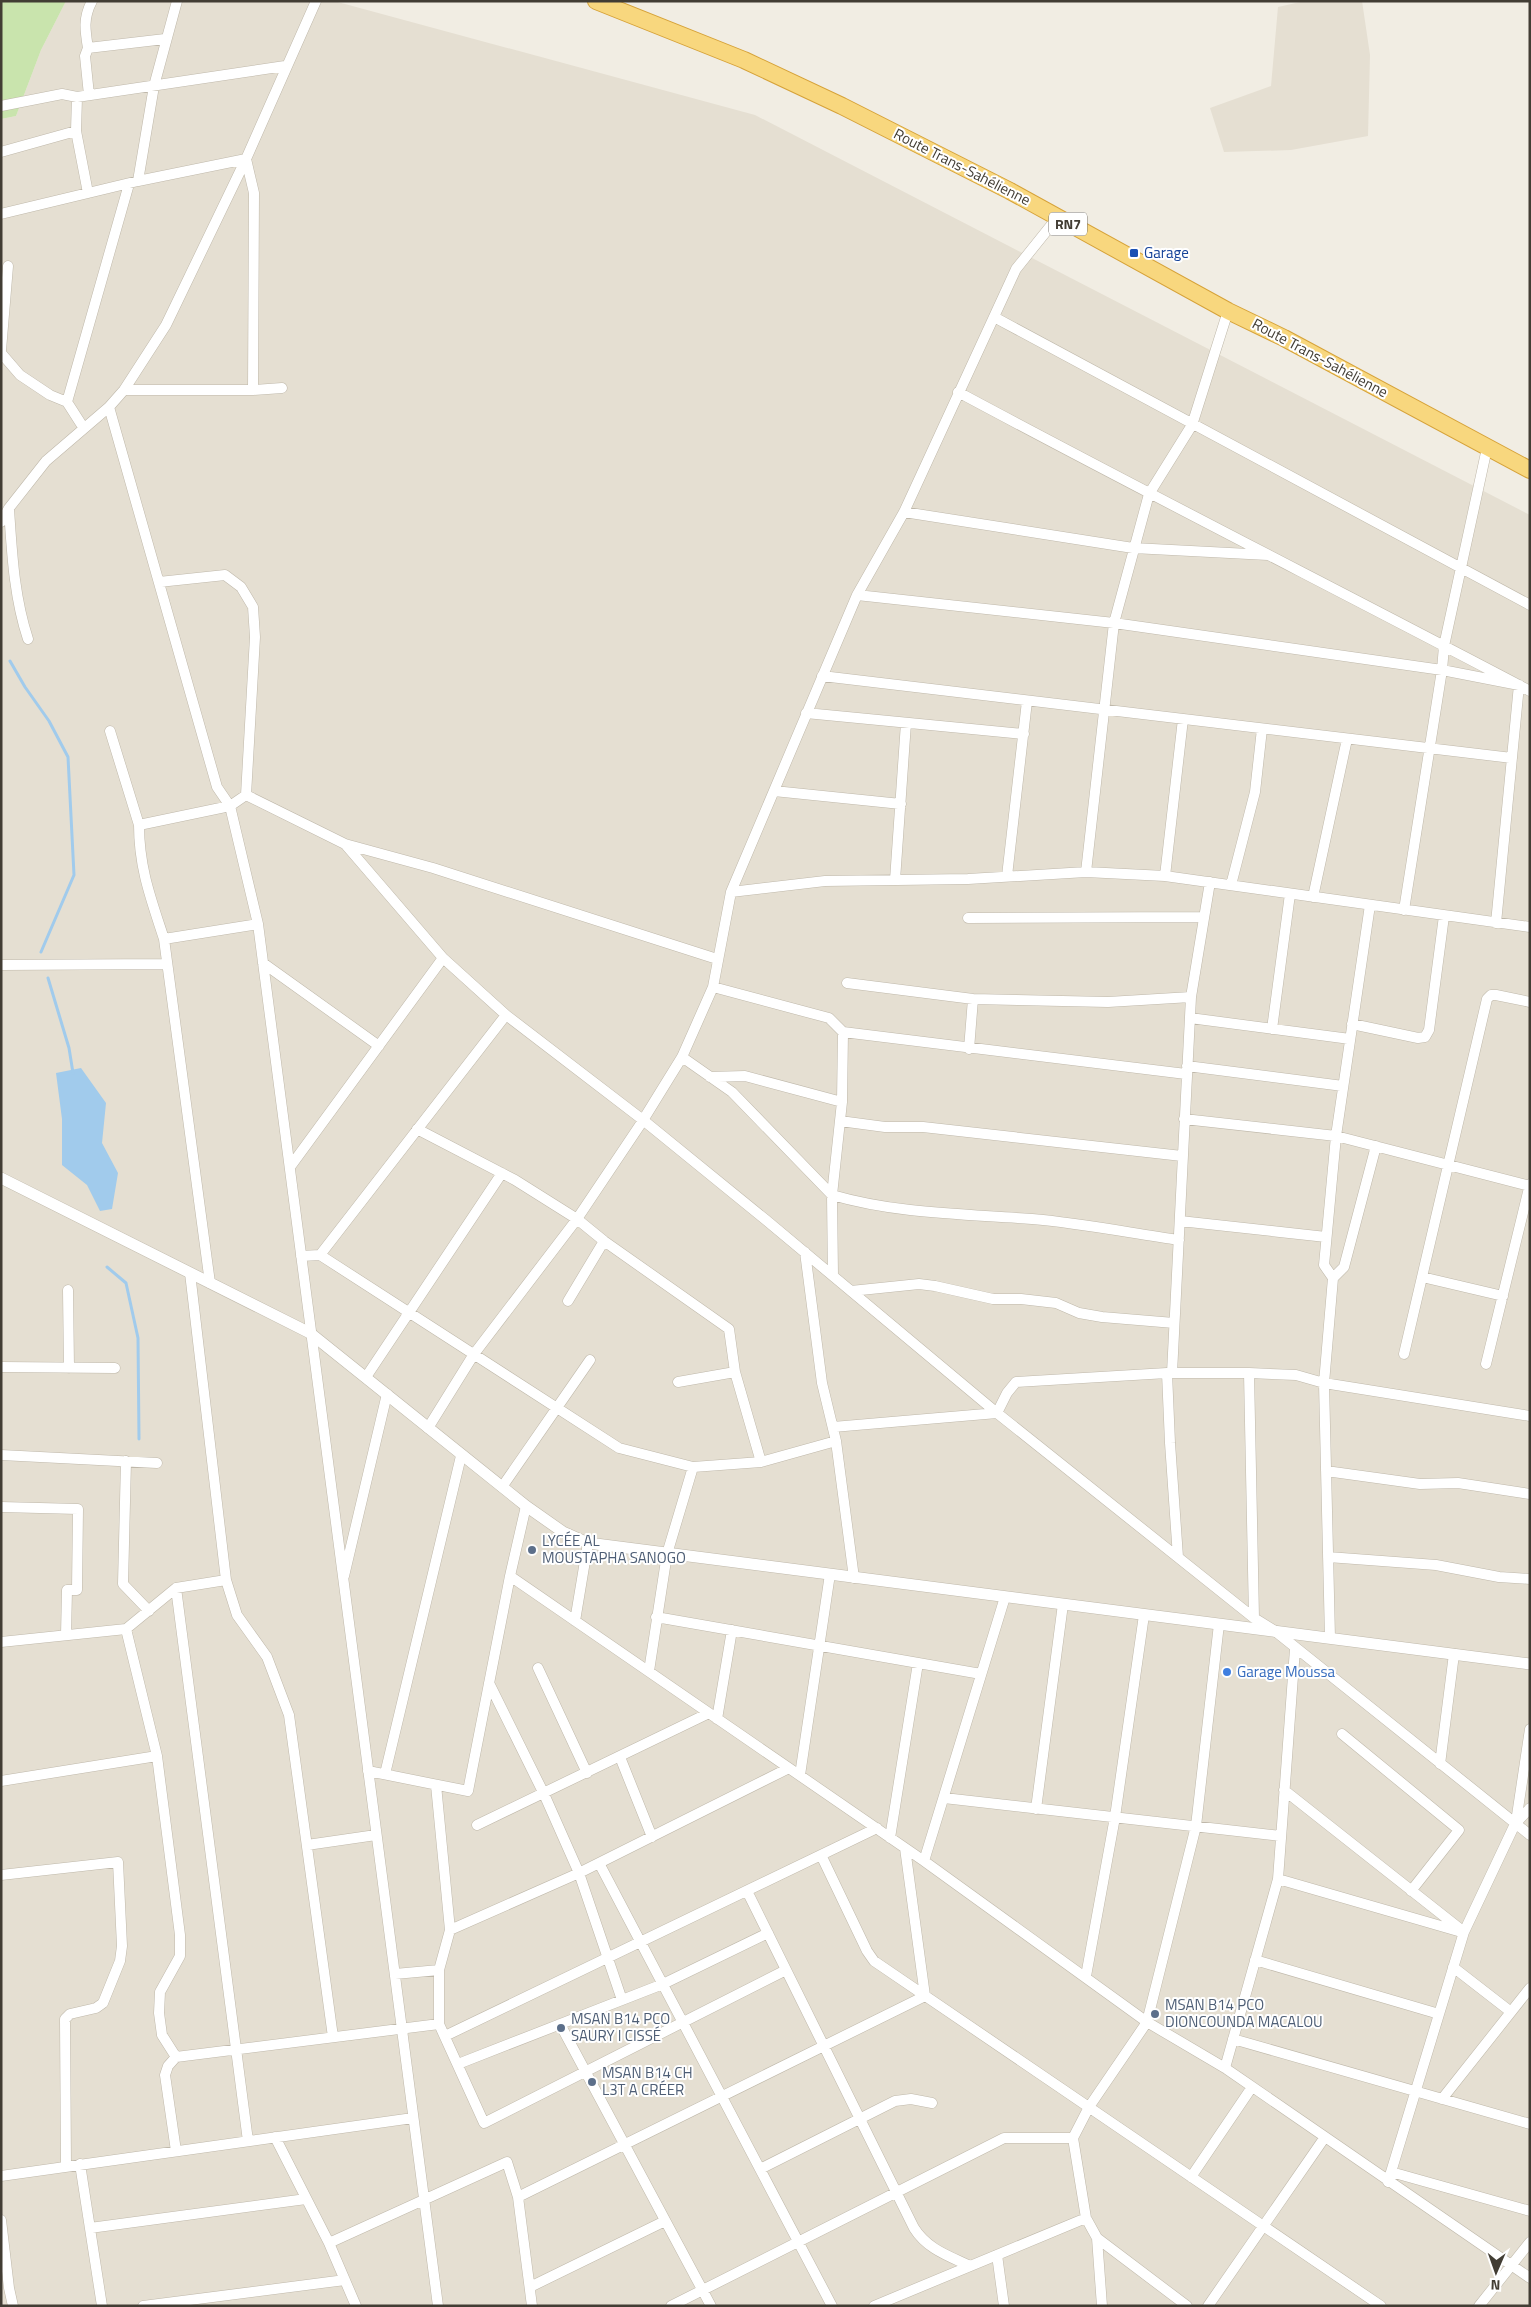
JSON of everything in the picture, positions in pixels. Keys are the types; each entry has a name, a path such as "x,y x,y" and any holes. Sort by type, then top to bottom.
{"highway":[{"name":"Route Trans-Sahélienne","path":"596,1 744,60 842,106 1010,191 1228,311 1301,347 1530,470"}],"street":[{"path":"89,95 85,56 88,48 84,25 86,12 92,1"},
{"path":"67,402 134,182 165,38 177,1"},
{"path":"1,522 9,508 46,461 83,427 109,407 124,390 166,325 246,159 285,66 316,1"},
{"path":"88,48 165,38"},
{"path":"1,106 62,94 89,95 285,66"},
{"path":"77,96 76,132 88,193"},
{"path":"1,152 76,132"},
{"path":"1,214 134,182 246,159"},
{"path":"246,159 254,193 254,390"},
{"path":"428,1428 474,1354 577,1219 643,1120 682,1057 713,987 731,892 857,595 904,512 1016,269 1057,218"},
{"path":"1,350 8,266"},
{"path":"1086,872 1114,623 1149,494 1192,425 1228,311"},
{"path":"994,317 1530,605"},
{"path":"1,354 20,375 50,395 67,402 83,427"},
{"path":"124,390 254,390 282,388"},
{"path":"958,392 1149,494 1271,555 1530,691"},
{"path":"109,407 217,787 230,806 258,924 438,2306"},
{"path":"1404,910 1442,670 1444,646 1487,448"},
{"path":"9,508 12,567 21,620 28,639"},
{"path":"904,512 1133,548 1271,555"},
{"path":"159,582 225,575 241,587 253,608 255,637 246,795"},
{"path":"857,595 1114,623 1442,670 1519,685"},
{"path":"822,676 1512,758"},
{"path":"1496,923 1519,685"},
{"path":"1007,876 1028,701"},
{"path":"806,713 1024,734"},
{"path":"1165,876 1183,719"},
{"path":"895,880 906,723"},
{"path":"1231,885 1255,792 1262,729"},
{"path":"110,731 139,825 139,850 142,870 164,939 210,1283"},
{"path":"1313,897 1347,739"},
{"path":"774,791 900,804"},
{"path":"139,825 230,806 246,795"},
{"path":"246,795 345,844 433,868 717,959"},
{"path":"345,844 443,958 506,1015 643,1120 805,1252 997,1413 1530,1835"},
{"path":"731,892 824,881 1086,872 1165,876 1530,927"},
{"path":"1178,1557 1170,1443 1169,1373 1179,1240 1191,997 1210,882"},
{"path":"1272,1029 1290,894"},
{"path":"1330,1638 1324,1383 1333,1278 1324,1265 1336,1136 1370,905"},
{"path":"1352,1024 1418,1038 1426,1037 1429,1030 1444,916"},
{"path":"968,918 1204,917"},
{"path":"164,939 258,924"},
{"path":"290,1167 443,958"},
{"path":"263,963 379,1046"},
{"path":"1,965 166,964"},
{"path":"847,983 973,999 1108,1002 1191,997"},
{"path":"713,987 829,1018 843,1032 969,1049 1343,1086"},
{"path":"1404,1354 1487,1000 1491,995 1496,995 1530,1002"},
{"path":"969,1049 973,999"},
{"path":"320,1255 506,1015"},
{"path":"1190,1018 1350,1039"},
{"path":"833,1276 832,1195 842,1102 843,1032"},
{"path":"682,1057 732,1092 832,1195 854,1202 955,1215 1033,1219 1179,1240"},
{"path":"710,1077 745,1076 842,1102"},
{"path":"1184,1119 1336,1136 1530,1185 1486,1364"},
{"path":"840,1121 1182,1156"},
{"path":"417,1129 502,1173 577,1219 604,1241 729,1329 735,1372 761,1462"},
{"path":"1333,1278 1344,1267 1376,1146"},
{"path":"366,1378 502,1173"},
{"path":"1,1178 310,1333 461,1456 526,1506 564,1532 588,1544 1530,1664"},
{"path":"1180,1221 1326,1237"},
{"path":"568,1301 604,1241"},
{"path":"805,1252 822,1383 836,1440 854,1578"},
{"path":"301,1256 320,1255 619,1448 693,1467 761,1462 836,1440"},
{"path":"190,1273 226,1580 237,1615 267,1657 289,1715 333,2037"},
{"path":"1422,1277 1503,1296"},
{"path":"851,1291 919,1284 993,1299 1021,1299 1056,1304 1079,1313 1102,1317 1174,1323"},
{"path":"68,1290 68,1368"},
{"path":"502,1487 590,1360"},
{"path":"1,1368 115,1368"},
{"path":"678,1382 735,1372"},
{"path":"997,1413 1006,1394 1016,1382 1169,1373 1249,1373 1296,1375 1324,1383 1530,1416"},
{"path":"1249,1373 1254,1618"},
{"path":"343,1582 387,1394"},
{"path":"833,1427 997,1413"},
{"path":"1,1455 157,1463"},
{"path":"385,1774 461,1456"},
{"path":"126,1461 123,1584 149,1611"},
{"path":"648,1671 667,1554 693,1467"},
{"path":"1326,1471 1420,1484 1458,1482 1530,1494"},
{"path":"368,1771 468,1791 510,1576 526,1506"},
{"path":"1,1507 78,1509 77,1590 67,1590 66,1635"},
{"path":"575,1621 588,1544"},
{"path":"1328,1557 1436,1565 1499,1578 1530,1579"},
{"path":"800,1775 830,1574"},
{"path":"510,1576 877,1828 1086,1976 1147,2022 1225,2068 1325,2137 1390,2177 1530,2278"},
{"path":"1,1642 126,1629 176,1588 226,1580"},
{"path":"176,1588 248,2141"},
{"path":"924,1861 1005,1597"},
{"path":"1036,1809 1063,1604"},
{"path":"1086,1976 1115,1817 1144,1615"},
{"path":"656,1617 981,1674"},
{"path":"1187,2306 1097,2238 1086,2218 1073,2138 1089,2107 1147,2022 1196,1826 1219,1624"},
{"path":"126,1629 157,1756 180,1935 180,1956 160,1992 159,2013 162,2035 176,2057"},
{"path":"713,1716 732,1630"},
{"path":"1225,2068 1278,1879 1295,1649"},
{"path":"1440,1764 1454,1654"},
{"path":"890,1838 918,1662"},
{"path":"538,1668 588,1773"},
{"path":"489,1683 544,1794 579,1873 622,2000"},
{"path":"478,1825 620,1757 713,1716"},
{"path":"1516,1824 1530,1730"},
{"path":"1342,1734 1459,1830 1411,1891"},
{"path":"1,1781 157,1756"},
{"path":"620,1757 652,1837"},
{"path":"450,1930 579,1873 789,1768"},
{"path":"436,1785 450,1930 439,1970 439,2024 484,2123 786,1970"},
{"path":"1284,1790 1464,1932"},
{"path":"944,1798 1281,1836"},
{"path":"1390,2177 1464,1932 1516,1824 1530,1808"},
{"path":"445,2036 877,1828"},
{"path":"307,1845 376,1835"},
{"path":"905,1848 925,1996"},
{"path":"821,1855 866,1951 874,1961 1381,2306"},
{"path":"1,1875 118,1862 122,1946 120,1961 103,2002 96,2008 70,2014 65,2019 66,2167"},
{"path":"599,1863 832,2306"},
{"path":"1278,1879 1464,1932"},
{"path":"747,1891 921,2240 970,2266"},
{"path":"458,2064 663,1984 768,1933"},
{"path":"1255,1960 1439,2014"},
{"path":"1453,1967 1511,2012"},
{"path":"395,1974 439,1970"},
{"path":"1442,2099 1530,1988"},
{"path":"518,2197 925,1996"},
{"path":"176,2151 165,2075 168,2066 176,2057 439,2024"},
{"path":"560,2024 710,2306"},
{"path":"1233,2039 1530,2124"},
{"path":"1191,2176 1252,2087"},
{"path":"760,2169 902,2099 918,2100 932,2104"},
{"path":"1,2176 413,2118"},
{"path":"275,2137 329,2243 356,2306"},
{"path":"1208,2306 1325,2137"},
{"path":"671,2306 1004,2138 1073,2138"},
{"path":"329,2243 506,2162 518,2197 532,2306"},
{"path":"80,2164 102,2306"},
{"path":"1390,2177 1530,2211"},
{"path":"90,2228 306,2199"},
{"path":"874,2306 1086,2218"},
{"path":"1,2220 5,2288 13,2306"},
{"path":"530,2287 665,2221"},
{"path":"1097,2238 1102,2306"},
{"path":"1482,2304 1510,2265 1530,2242"},
{"path":"997,2254 1004,2306"},
{"path":"143,2306 345,2280"}],"shaded area":[{"path":"66,1 334,1 755,115 1530,515 1530,2306 1,2306 1,119 16,116 41,50"},
{"path":"1305,1 1362,1 1370,55 1368,136 1291,150 1224,152 1210,108 1271,86 1278,7"}],"green space":[{"path":"1,1 66,1 41,50 16,116 1,119"}],"water":[{"path":"81,1068 106,1103 102,1143 118,1173 112,1209 100,1211 87,1185 62,1165 62,1119 56,1073"}],"waterway":[{"path":"10,661 25,687 49,721 68,757 74,875 41,952"},
{"path":"48,978 69,1048 73,1073"},
{"path":"107,1267 126,1283 138,1338 139,1439"}],"place":[{"name":"Garage","path":"1134,253"},
{"name":"LYCÉE AL MOUSTAPHA SANOGO","path":"532,1550"},
{"name":"Garage Moussa","path":"1227,1672"},
{"name":"MSAN B14 PCO DIONCOUNDA MACALOU","path":"1155,2014"},
{"name":"MSAN B14 PCO SAURY I CISSÉ","path":"561,2028"},
{"name":"MSAN B14 CH L3T A CRÉER","path":"592,2082"}]}
